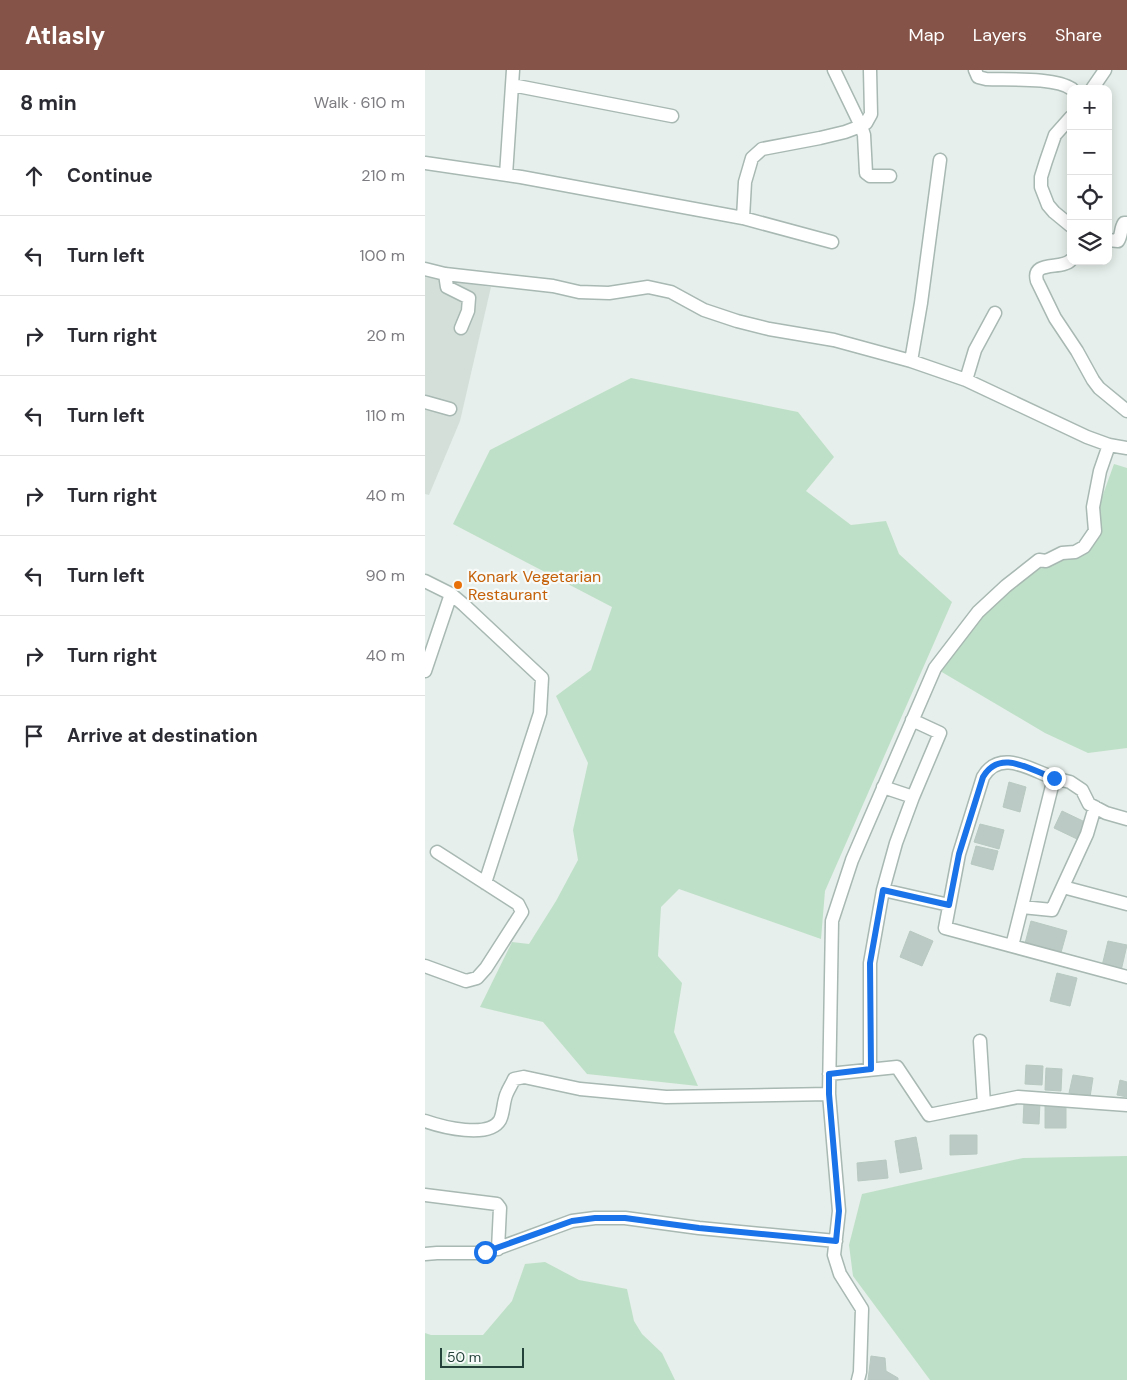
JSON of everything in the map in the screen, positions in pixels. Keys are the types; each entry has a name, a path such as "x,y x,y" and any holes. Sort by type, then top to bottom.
{"street":[{"path":"506,175 513,70"},
{"path":"834,70 864,135 866,173 870,176 890,176"},
{"path":"743,218 745,182 752,158 762,149 845,132 866,123 871,114 870,70"},
{"path":"975,70 978,77 1044,81 1067,87"},
{"path":"1095,85 1105,70"},
{"path":"512,85 672,116"},
{"path":"1067,122 1055,135 1044,169 1041,187 1048,205 1067,223"},
{"path":"911,361 921,304 940,160"},
{"path":"425,163 506,175 743,218 832,242"},
{"path":"1112,240 1118,240 1121,227 1124,223 1127,223"},
{"path":"1067,263 1041,268 1035,276 1037,282 1055,318 1093,380 1127,411"},
{"path":"425,269 445,274 553,286 579,292 609,293 648,287 671,292 704,310 737,321 769,329 834,340 911,361 966,380 1087,437 1109,445 1127,448"},
{"path":"445,274 447,287 469,298 468,311 461,328"},
{"path":"966,380 975,350 995,312"},
{"path":"425,402 450,409"},
{"path":"857,1380 860,1372 863,1309 840,1274 834,1256 839,1211 829,1094 832,921 852,860 935,668 978,612 1006,586 1039,560 1046,561 1063,553 1075,552 1084,547 1095,531 1093,507 1100,471 1109,445"},
{"path":"425,582 451,594 479,617 542,678 540,713 485,883"},
{"path":"425,672 451,594"},
{"path":"871,1069 870,963 883,890 896,843 940,733 912,720"},
{"path":"1127,819 1089,804 1082,790 1070,782 1020,765 1006,762 996,763 988,768 983,777 959,854 945,928 1127,977"},
{"path":"1013,946 1054,778"},
{"path":"883,787 913,797"},
{"path":"1022,907 1052,910 1087,834 1095,807"},
{"path":"425,966 466,981 477,978 486,968 522,912 518,904 437,852"},
{"path":"1063,887 1127,904"},
{"path":"883,890 949,905"},
{"path":"980,1041 984,1104"},
{"path":"829,1074 897,1067 929,1115 1018,1097 1127,1105"},
{"path":"425,1121 482,1131 494,1126 500,1120 507,1093 514,1079 524,1077 580,1089 667,1097 829,1094"},
{"path":"425,1194 497,1204 500,1208 498,1249"},
{"path":"425,1254 437,1252 485,1252 498,1249 572,1221 595,1218 625,1218 699,1228 836,1241"}],"shaded area":[{"path":"425,277 491,287 460,421 429,495 425,494"}],"green space":[{"path":"631,378 798,412 834,457 806,491 851,525 886,521 899,554 952,602 825,891 821,939 679,889 661,907 658,956 682,983 674,1032 698,1086 587,1074 543,1022 480,1007 512,942 529,944 556,901 578,860 573,830 588,763 556,696 591,670 612,607 453,524 490,450"},
{"path":"1114,464 1127,468 1127,748 1088,753 1045,733 935,668 1006,586 1090,538"},
{"path":"1127,1156 1127,1380 930,1380 853,1276 849,1245 862,1194 1023,1158"},
{"path":"545,1262 579,1280 627,1289 634,1321 642,1334 662,1353 675,1380 425,1380 425,1333 431,1335 483,1335 512,1301 525,1264"}],"building":[{"path":"1009,782 1026,787 1020,812 1003,807"},
{"path":"1062,811 1085,822 1077,839 1054,828"},
{"path":"980,824 1004,830 999,849 974,842"},
{"path":"976,846 998,851 993,870 971,864"},
{"path":"1031,921 1067,931 1060,956 1024,947"},
{"path":"910,931 933,941 922,966 900,957"},
{"path":"1108,941 1127,945 1121,971 1102,966"},
{"path":"1057,973 1077,978 1070,1006 1050,1001"},
{"path":"1026,1065 1043,1066 1042,1085 1025,1084"},
{"path":"1046,1068 1062,1069 1061,1091 1045,1090"},
{"path":"1073,1075 1093,1078 1090,1097 1069,1093"},
{"path":"1120,1080 1127,1082 1127,1097 1117,1095"},
{"path":"1024,1102 1040,1103 1039,1124 1023,1123"},
{"path":"1045,1105 1066,1105 1066,1128 1045,1128"},
{"path":"950,1135 977,1135 977,1154 950,1155"},
{"path":"916,1137 922,1169 900,1173 895,1141"},
{"path":"886,1160 888,1178 858,1181 857,1163"},
{"path":"871,1356 885,1358 886,1371 898,1378 898,1380 868,1380"}],"place":[{"name":"Konark Vegetarian Restaurant","path":"458,585"}],"route":[{"path":"485,1252 572,1221 595,1218 625,1218 699,1228 836,1241 839,1211 829,1074 871,1069 870,963 883,890 949,905 959,854 983,777 988,768 996,763 1006,762 1020,765 1054,778"}]}
